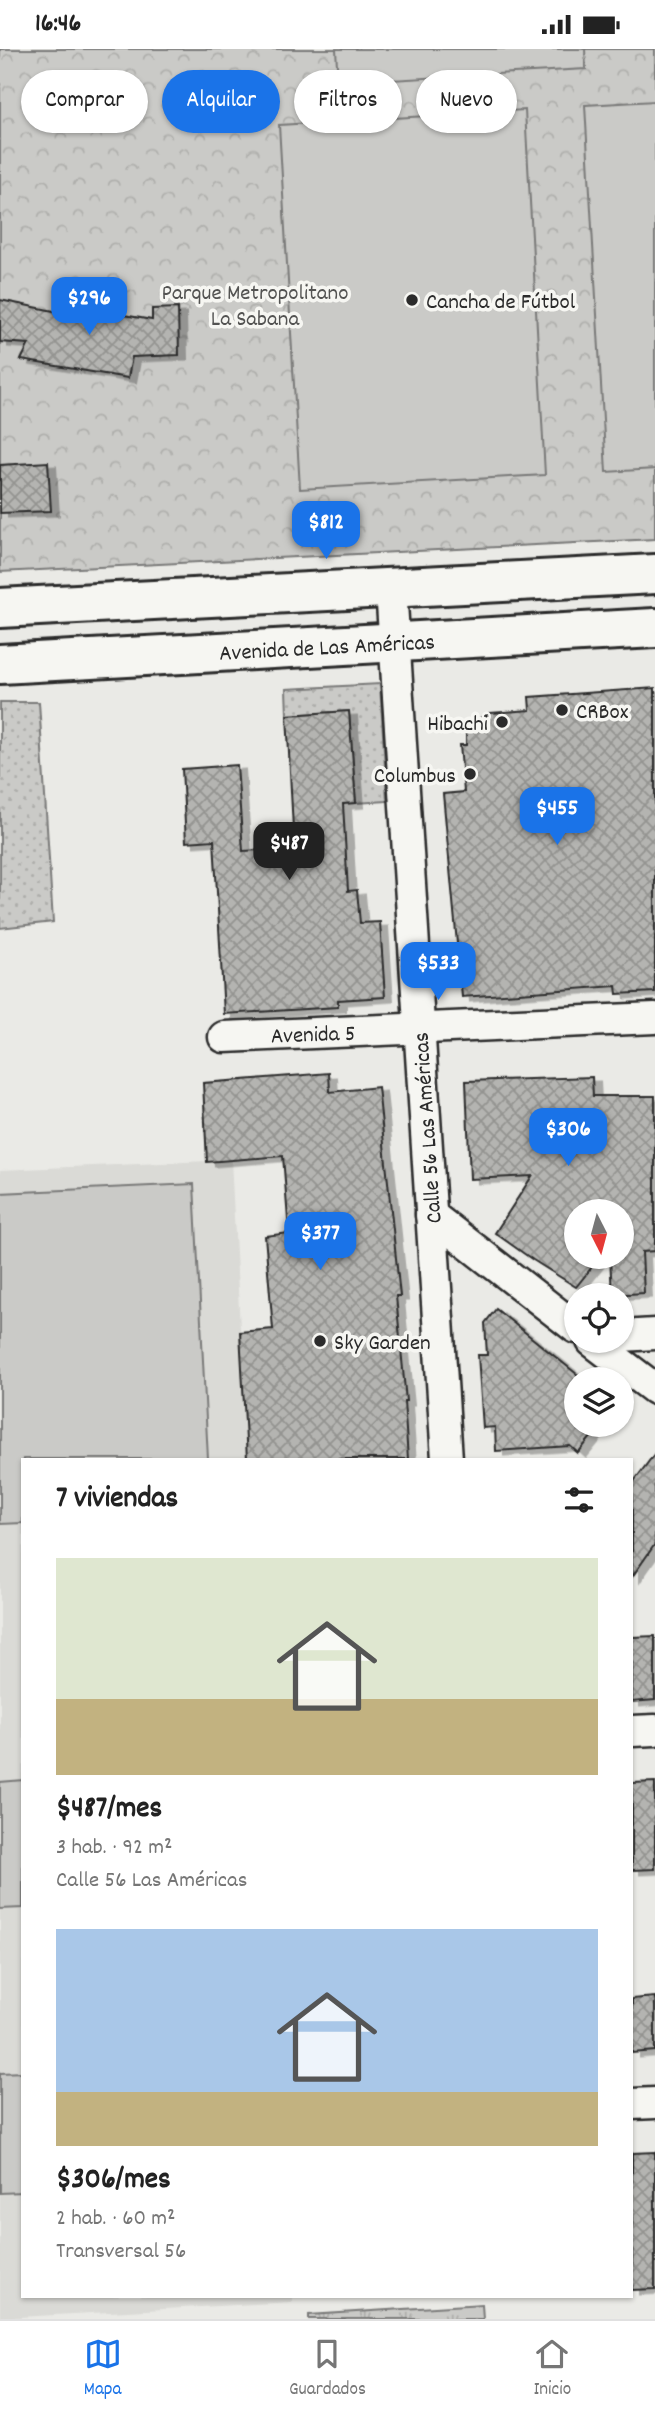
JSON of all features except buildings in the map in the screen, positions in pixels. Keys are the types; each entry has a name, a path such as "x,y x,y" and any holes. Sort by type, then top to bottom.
{"main road":[{"path":"0,608 655,574"},
{"name":"Avenida de Las Américas","path":"0,664 655,628"}],"street":[{"name":"Calle 56 Las Américas","path":"391,588 447,1458"},
{"name":"Avenida 5","path":"224,1037 655,1018"},
{"path":"431,1215 564,1319"},
{"path":"634,1335 655,1334"},
{"path":"608,1353 655,1389"},
{"path":"633,1731 655,1730"},
{"path":"633,2104 655,2103"}],"shaded area":[{"path":"231,1160 247,1458 21,1458 21,2298 293,2298 293,2302 0,2318 0,1170"}],"green space":[{"name":"Parque Metropolitano La Sabana","path":"0,49 655,49 655,539 0,572"},
{"path":"336,49 585,49 586,69 517,73 517,70 416,70 416,79 402,79 402,70 337,70"},
{"name":"Cancha de Fútbol","path":"655,101 655,469 606,472 585,105"},
{"name":"Cancha de Fútbol","path":"517,110 525,110 545,475 300,489 280,125 294,124 294,133 402,133 402,118 416,117 416,133 517,133"},
{"path":"380,684 387,801 356,803 349,711 287,715 286,689"},
{"path":"0,702 39,702 53,922 0,928"},
{"path":"194,1184 208,1458 21,1458 21,1523 0,1524 0,1193"},
{"path":"21,1780 21,1908 0,1909 0,1782"},
{"path":"21,2072 21,2192 0,2193 0,2073"},
{"path":"482,2304 483,2319 309,2319 309,2315"}],"place":[{"name":"Cancha de Fútbol","path":"412,300"},
{"name":"CRBox","path":"562,710"},
{"name":"Hibachi","path":"502,722"},
{"name":"Columbus","path":"470,774"},
{"name":"Sky Garden","path":"320,1341"}]}
